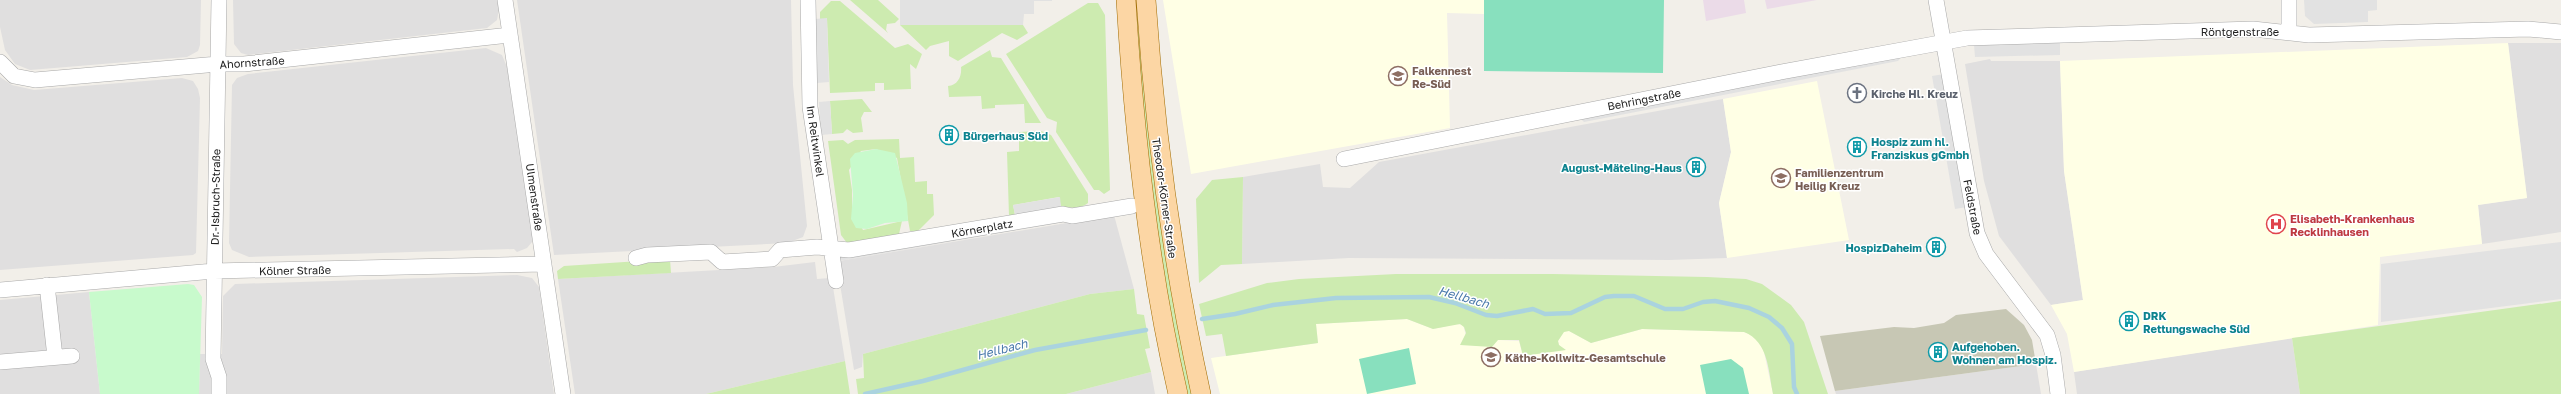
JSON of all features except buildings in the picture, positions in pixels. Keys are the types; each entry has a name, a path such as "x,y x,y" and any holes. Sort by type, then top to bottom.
{"main road":[{"name":"Theodor-Körner-Straße","path":"1126,0 1130,80 1142,191 1160,305 1178,394"},
{"name":"Theodor-Körner-Straße","path":"1146,0 1153,103 1172,255 1201,394"}],"street":[{"name":"Dr.-Isbruch-Straße","path":"219,0 213,359 219,376 219,394"},
{"name":"Ulmenstraße","path":"505,0 563,394"},
{"name":"Im Reitwinkel","path":"808,0 810,106 836,281"},
{"name":"Feldstraße","path":"1936,0 1977,234 1986,254 2047,335 2053,355 2058,394"},
{"path":"2289,0 2289,32"},
{"name":"Röntgenstraße","path":"1944,41 1967,38 2253,29 2309,35 2528,29 2561,32"},
{"name":"Ahornstraße","path":"0,62 14,76 35,80 218,64 244,64 510,35"},
{"name":"Behringstraße","path":"1344,159 1944,41"},
{"name":"Körnerplatz","path":"831,249 849,250 1063,214 1072,216 1132,206"},
{"path":"636,258 647,255 711,252 722,262 772,259 780,250 831,249"},
{"name":"Kölner Straße","path":"0,290 214,272 544,264"},
{"path":"47,285 55,357"},
{"path":"0,362 72,356"}],"shaded area":[{"path":"0,0 201,0 200,45 198,51 187,57 30,70 15,64 5,50 0,27"},
{"path":"233,0 497,0 499,9 497,20 487,28 248,55 241,53 234,44"},
{"path":"517,0 791,0 793,85 807,226 803,237 787,243 554,255"},
{"path":"900,0 1052,1 1034,1 1034,14 1024,14 1023,25 900,25"},
{"path":"1163,0 1484,0 1484,14 1447,13 1450,128 1191,174"},
{"path":"1703,0 1744,0 1746,13 1706,21"},
{"path":"1765,0 1817,0 1767,9"},
{"path":"2304,0 2377,0 2377,10 2368,11 2368,22 2314,24 2305,16"},
{"path":"827,18 829,82 817,83 815,19"},
{"path":"2060,42 2060,55 1975,57 1974,45"},
{"path":"2508,43 2561,43 2561,232 2482,244 2478,205 2527,198"},
{"name":"Elisabeth-Krankenhaus Recklinhausen","path":"2508,43 2527,198 2478,205 2482,244 2380,257 2378,325 2074,372 2067,334 2051,305 2083,300 2064,171 2060,61"},
{"path":"486,48 502,55 507,67 532,231 532,242 527,248 517,252 514,249 249,257 232,250 229,243 232,85 237,78 248,74"},
{"path":"1902,56 1898,61 1584,122 1580,118"},
{"path":"1990,59 1991,61 2060,61 2064,171 2083,300 2051,305 1999,236 1984,181 1965,64"},
{"path":"1944,74 1967,207 1955,209 1932,76"},
{"path":"0,77 12,85 34,90 182,78 193,81 198,89 200,98 196,253 193,255 0,270"},
{"name":"Familienzentrum Heilig Kreuz","path":"1817,81 1849,240 1727,258 1719,203 1731,152 1723,99"},
{"path":"1723,99 1731,152 1719,203 1727,258 1669,260 1349,258 1242,264 1243,177 1320,164 1323,187 1350,188 1379,162"},
{"path":"830,101 832,134 821,135 819,102"},
{"path":"1060,197 1061,207 1015,215 1013,205"},
{"path":"1114,215 1134,289 1090,294 863,354 862,367 854,370 839,278 839,261"},
{"path":"1064,217 1065,222 839,261 838,256"},
{"path":"2561,242 2561,299 2381,322 2381,264"},
{"path":"815,262 817,279 830,278 832,281 845,361 706,394 575,394 558,279 773,267"},
{"path":"517,275 532,278 539,287 554,394 199,394 200,354 222,354 223,296 235,284"},
{"path":"89,292 100,394 0,394 0,300"},
{"path":"2006,309 2024,325 2032,340 2036,364 1835,391 1820,336 1894,327 1914,328 1944,323 1956,315"},
{"name":"Käthe-Kollwitz-Gesamtschule","path":"1407,319 1433,329 1457,324 1463,325 1466,336 1461,344 1498,340 1519,341 1523,356 1565,350 1559,345 1558,341 1564,331 1569,331 1591,343 1642,329 1744,332 1755,336 1763,348 1773,394 1220,394 1211,358 1318,343 1316,324"},
{"path":"2292,338 2300,394 2077,394 2074,372"},
{"path":"2036,364 2041,394 1836,394 1835,391"},
{"path":"1151,372 1155,394 1066,394"}],"green space":[{"path":"850,0 878,0 899,19 895,23 887,24 886,30 888,33"},
{"path":"1132,0 1139,0 1192,394 1185,394 1151,205"},
{"path":"1484,0 1664,0 1663,73 1484,71"},
{"path":"831,1 840,1 895,48 908,44 922,54 916,69 910,64 911,89 884,90 884,83 875,83 875,91 830,93 827,19 820,19 820,12"},
{"path":"1088,3 1098,3 1105,15 1110,190 1104,194 1099,190 1094,190 1056,132 1057,122 1047,118 1006,54"},
{"path":"900,25 1023,25 1028,33 1017,40 1002,33 958,61 949,56 949,41 930,46 926,50"},
{"path":"990,50 992,57 1001,58 1041,123 1025,123 1024,104 995,105 995,108 982,109 981,96 949,97 948,86 959,80 961,67"},
{"path":"862,99 872,112 864,112 861,118 863,132 853,133 847,129 843,133 832,134 830,101"},
{"path":"1041,131 1051,135 1088,194 1088,203 1072,208 1061,207 1059,197 1013,205 1015,215 1009,216 1007,152 1019,151 1019,132"},
{"path":"899,139 900,158 914,157 915,182 927,181 927,194 933,194 934,215 918,231 910,231 897,158 876,149 861,151 849,170 852,190 852,209 863,230 902,221 899,234 847,243 841,235 828,141 843,140 848,144 855,140"},
{"path":"876,149 895,153 907,203 908,221 885,223 867,229 856,228 851,219 853,195 850,159 855,153"},
{"path":"1243,177 1242,264 1221,265 1199,283 1196,199 1212,180"},
{"path":"670,259 671,273 558,279 557,271 564,266"},
{"path":"1396,274 1553,274 1707,277 1746,279 1762,284 1791,305 1804,322 1828,394 1773,394 1763,350 1752,337 1744,332 1642,329 1591,343 1569,331 1564,332 1558,341 1559,345 1566,350 1523,356 1519,340 1498,340 1492,347 1460,345 1466,333 1464,327 1460,324 1433,329 1407,319 1316,324 1318,343 1226,356 1222,334 1206,336 1199,304 1267,283 1299,279"},
{"path":"188,284 194,285 202,297 199,394 100,394 89,292"},
{"path":"1134,289 1137,314 1144,315 1150,348 1145,349 1151,372 1066,394 858,394 856,379 864,378 863,354 1090,294"},
{"path":"2561,301 2561,394 2300,394 2292,338"},
{"path":"1409,348 1416,384 1367,394 1359,359"},
{"path":"1731,359 1743,368 1749,394 1706,394 1700,365"},
{"path":"845,361 850,394 706,394"}],"waterway":[{"name":"Hellbach","path":"1202,319 1235,314 1273,305 1336,298 1429,297 1455,303 1486,315 1497,316 1533,309 1545,314 1571,313 1605,297 1614,296 1634,296 1665,309 1683,309 1703,302 1715,301 1749,308 1769,317 1782,328 1792,344 1794,387 1797,394"},
{"name":"Hellbach","path":"865,394 923,381 1035,350 1146,330"}],"place":[{"name":"Falkennest Re-Süd","path":"1398,76"},
{"name":"Kirche Hl. Kreuz","path":"1857,93"},
{"name":"Bürgerhaus Süd","path":"949,135"},
{"name":"Hospiz zum hl. Franziskus gGmbh","path":"1857,147"},
{"name":"August-Mäteling-Haus","path":"1696,167"},
{"name":"Familienzentrum Heilig Kreuz","path":"1781,178"},
{"name":"Elisabeth-Krankenhaus Recklinhausen","path":"2276,224"},
{"name":"HospizDaheim","path":"1936,247"},
{"name":"DRK Rettungswache Süd","path":"2129,321"},
{"name":"Aufgehoben. Wohnen am Hospiz.","path":"1938,352"},
{"name":"Käthe-Kollwitz-Gesamtschule","path":"1491,357"}]}
